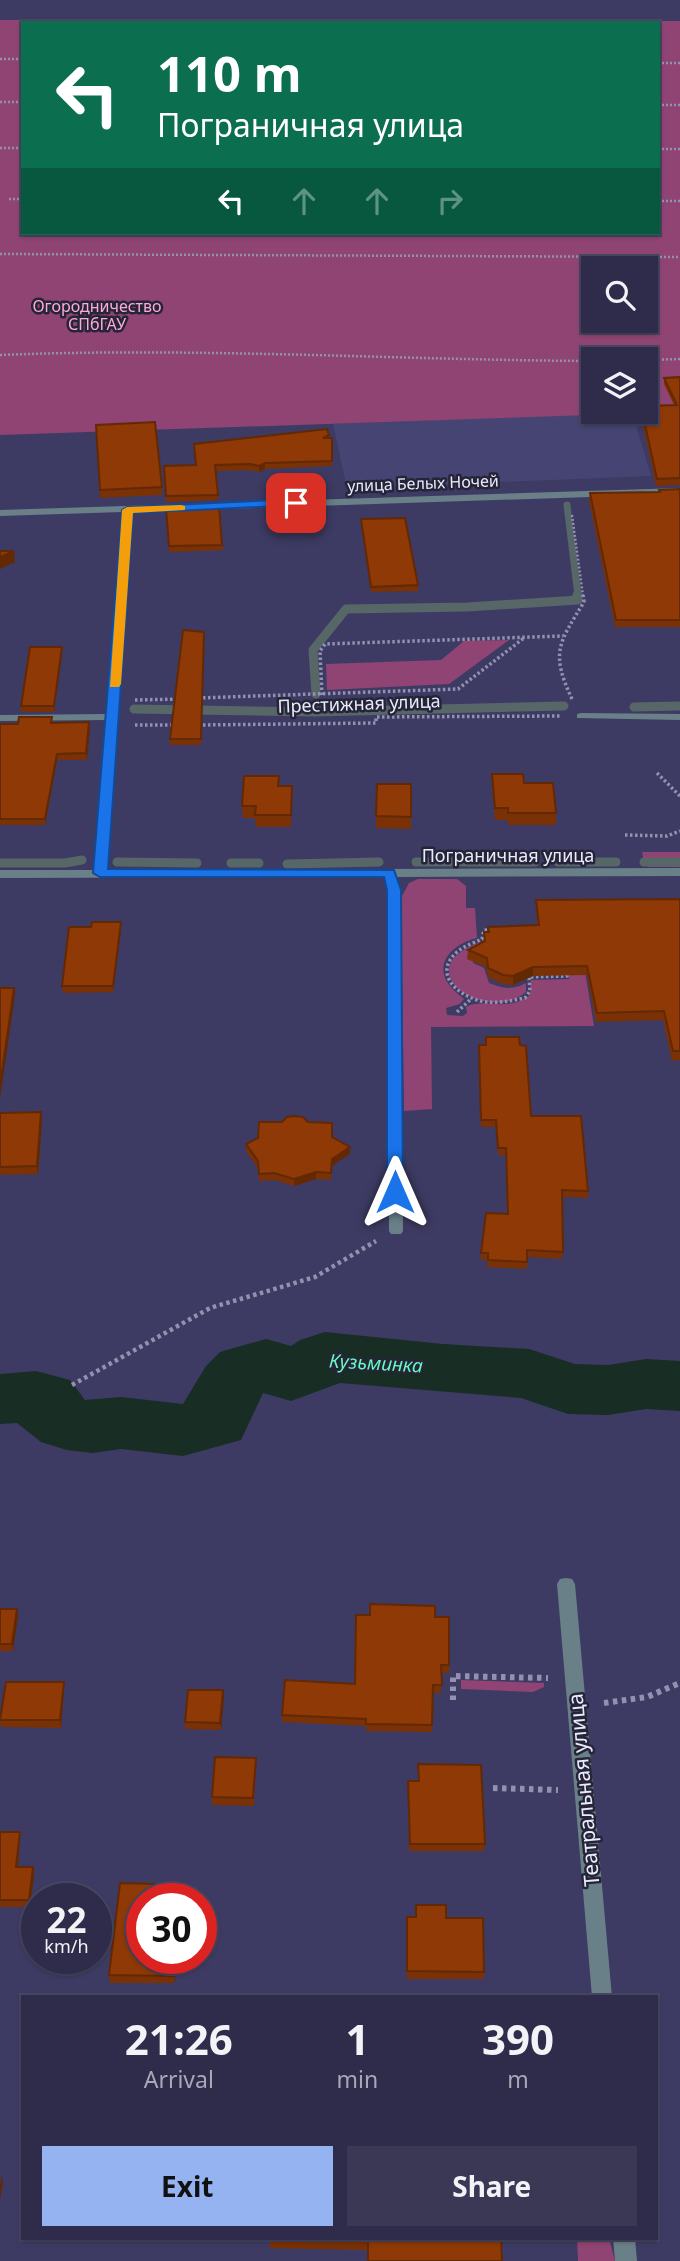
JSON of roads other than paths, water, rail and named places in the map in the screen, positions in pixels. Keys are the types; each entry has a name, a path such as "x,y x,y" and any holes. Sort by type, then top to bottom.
{"street":[{"name":"улица Белых Ночей","path":"0,513 680,491"},
{"path":"100,873 127,510"},
{"path":"581,712 680,717"},
{"path":"0,718 112,717"},
{"name":"Пограничная улица","path":"0,874 680,872"},
{"path":"390,873 394,890 396,1231"},
{"name":"Театральная улица","path":"566,1584 602,1995"},
{"path":"624,2240 626,2261"}],"waterway":[{"path":"567,505 578,596"},
{"path":"316,694 313,650 346,609 467,607 578,600 577,595"},
{"path":"134,709 314,712 564,706"},
{"path":"634,707 680,706"},
{"path":"0,863 65,863 82,860"},
{"path":"117,862 197,863"},
{"path":"287,864 379,862"},
{"path":"416,862 535,862"},
{"path":"558,862 616,862"},
{"path":"644,862 680,862"},
{"path":"231,863 259,863"},
{"name":"Кузьминка","path":"0,1399 25,1396 44,1398 45,1409 67,1424 92,1427 121,1423 183,1430 215,1422 232,1383 245,1369 266,1364 291,1376 313,1367 325,1357 443,1369 529,1374 568,1389 608,1390 646,1384 680,1386"}],"park label":[{"name":"Огородничество СПбГАУ","path":"97,315"}]}
